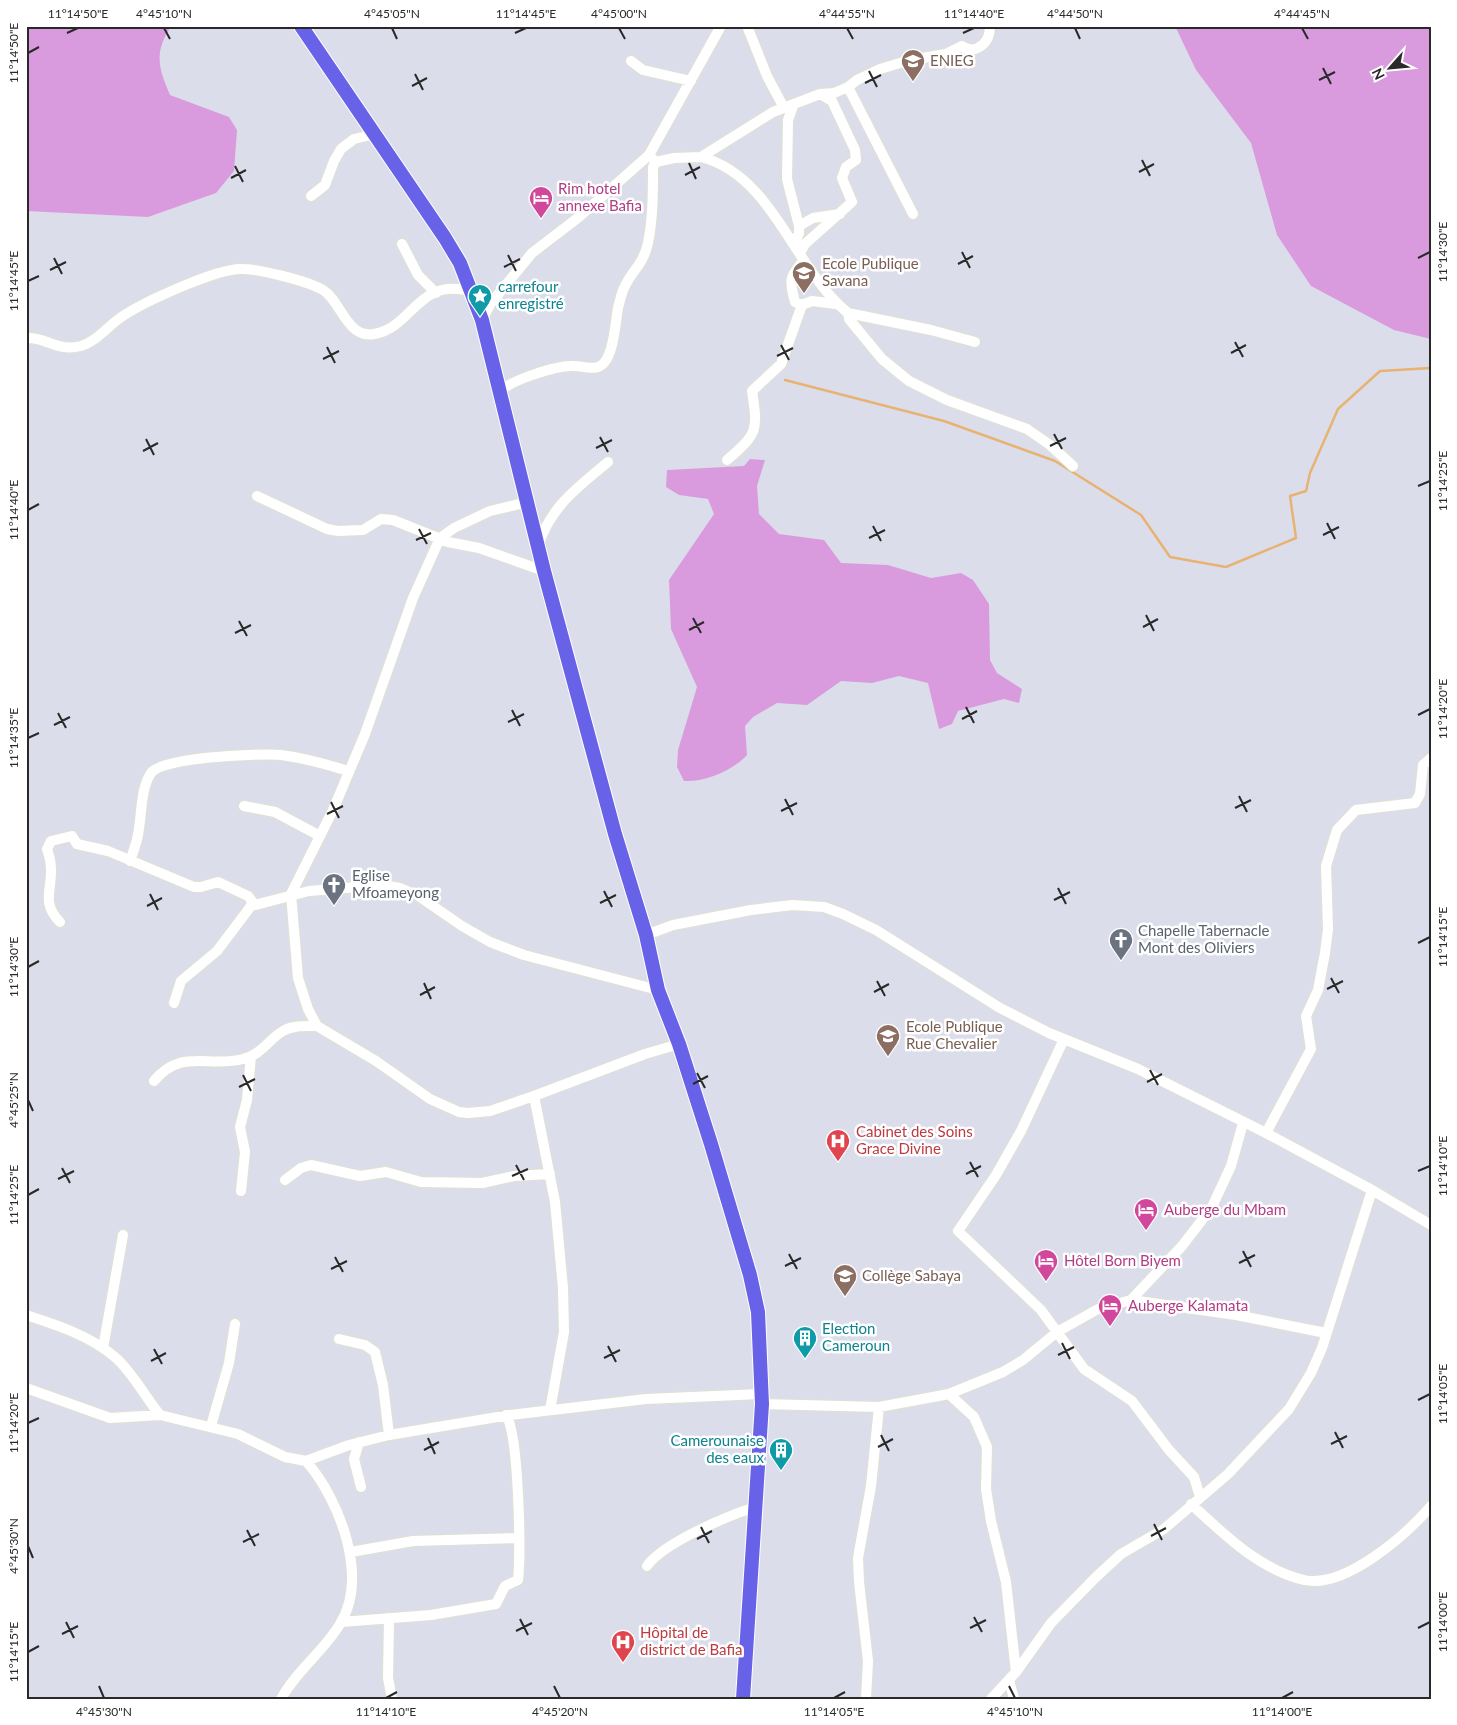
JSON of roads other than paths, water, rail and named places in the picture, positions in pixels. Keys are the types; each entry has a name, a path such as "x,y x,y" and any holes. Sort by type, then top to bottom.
{"main road":[{"path":"301,26 445,238 473,292 482,320 544,571 615,834 646,935 658,990 679,1044 750,1275 760,1330 762,1399 743,1699"}],"street":[{"path":"482,320 491,303 532,253 652,159 721,26"},
{"path":"748,26 768,76 788,107 787,179 799,226 800,252"},
{"path":"701,157 760,119 820,94 834,93 880,69 910,60 946,54 962,46 968,51 974,51 989,34 989,26"},
{"path":"631,61 643,70 691,81"},
{"path":"848,87 913,214"},
{"path":"820,94 832,101 854,150 856,160 846,166 842,178 852,202 841,214 805,244 791,274 790,284 795,302 802,305 812,301 836,304"},
{"path":"311,196 326,185 334,160 341,149 354,139 376,134"},
{"path":"652,159 701,157 732,171 746,181 800,252 836,304 848,313 931,330 975,342"},
{"path":"500,391 526,377 556,368 571,366 594,368 606,360 612,344 622,293 645,256 652,208 652,159"},
{"path":"799,226 813,218 841,214"},
{"path":"402,244 418,275 436,293"},
{"path":"26,338 36,337 59,348 91,342 128,312 223,270 254,269 324,290 349,323 359,333 366,334 388,329 426,298 436,293 453,288 473,292"},
{"path":"727,460 750,441 756,422 752,391 781,364 802,305"},
{"path":"848,313 849,319 882,359 909,381 947,400 1027,429 1050,445 1073,466"},
{"path":"538,547 544,528 557,507 608,462"},
{"path":"257,496 327,529 338,531 363,530 385,518 440,538 479,548 544,571"},
{"path":"528,502 484,514 454,528 440,538 413,598 365,734 320,836 291,894 298,978 308,1009 317,1026 376,1061 430,1100 459,1112 490,1111 645,1054 679,1044"},
{"path":"130,861 137,842 146,782 152,771 160,766 213,757 268,754 307,760 348,771"},
{"path":"1266,1134 1311,1049 1306,1016 1318,990 1325,953 1328,929 1326,866 1337,830 1356,810 1415,803 1420,794 1423,765 1431,758"},
{"path":"244,806 274,812 320,836"},
{"path":"60,922 51,911 48,896 51,868 47,849 49,842 72,836 77,844 100,848 194,887 218,882 248,896 252,901 251,906 217,951 181,981 174,1004"},
{"path":"251,906 291,894 358,886 382,885 400,888 417,895 462,926 490,942 559,965 658,990"},
{"path":"646,935 673,926 751,910 792,905 824,907 876,930 1000,1008 1064,1039 1138,1069 1372,1190 1431,1225"},
{"path":"154,1081 162,1071 176,1064 196,1060 229,1062 251,1056 282,1031 291,1027 317,1026"},
{"path":"1064,1039 1021,1131 996,1175 958,1231 1017,1286 1057,1332 1084,1368 1132,1401 1169,1450 1194,1477 1200,1497"},
{"path":"241,1191 245,1152 240,1127 247,1100 251,1056"},
{"path":"534,1096 550,1174 558,1226 564,1315 564,1332 550,1410"},
{"path":"1131,1300 1194,1232 1212,1207 1231,1166 1243,1123"},
{"path":"285,1180 301,1168 310,1165 360,1176 386,1172 421,1182 482,1183 514,1176 550,1174"},
{"path":"991,1699 1012,1676 1051,1623 1096,1577 1121,1554 1164,1529 1228,1474 1289,1409 1311,1373 1326,1333 1372,1190"},
{"path":"103,1348 123,1235"},
{"path":"26,1388 110,1418 160,1415 211,1426 254,1440 285,1458 306,1461 359,1442 389,1435 506,1415 646,1399 762,1399 879,1407 949,1394 1003,1372 1023,1360 1057,1332 1098,1309 1131,1300 1236,1315 1326,1333"},
{"path":"26,1315 64,1328 103,1348 116,1358 130,1374 160,1415"},
{"path":"211,1426 229,1363 235,1324"},
{"path":"339,1339 365,1346 374,1352 383,1385 389,1435"},
{"path":"949,1394 974,1417 987,1447 986,1489 1007,1591 1014,1699"},
{"path":"866,1699 868,1660 858,1558 871,1486 879,1407"},
{"path":"341,1622 431,1614 496,1604 505,1586 518,1580 519,1538 515,1458 511,1431 506,1415"},
{"path":"359,1442 354,1458 360,1487"},
{"path":"281,1699 322,1650 341,1622 347,1611 353,1582 351,1552 323,1483 306,1461"},
{"path":"1191,1504 1244,1551 1268,1565 1304,1580 1315,1581 1349,1571 1375,1558 1431,1506"},
{"path":"648,1566 658,1553 674,1543 739,1512 756,1507"},
{"path":"351,1552 413,1541 519,1538"},
{"path":"389,1618 388,1672 392,1699"},
{"path":"996,1699 1008,1699"}],"waterway":[{"path":"785,380 944,421 1055,461 1141,515 1170,557 1226,567 1296,538 1290,496 1306,491 1310,473 1338,409 1380,371 1431,368"}],"place":[{"name":"ENIEG","path":"913,82"},
{"name":"Rim hotel annexe Bafia","path":"541,219"},
{"name":"Ecole Publique Savana","path":"804,294"},
{"name":"carrefour enregistré","path":"480,317"},
{"name":"Eglise Mfoameyong","path":"334,906"},
{"name":"Chapelle Tabernacle Mont des Oliviers","path":"1121,961"},
{"name":"Ecole Publique Rue Chevalier","path":"888,1057"},
{"name":"Cabinet des Soins Grace Divine","path":"838,1162"},
{"name":"Auberge du Mbam","path":"1146,1231"},
{"name":"Hôtel Born Biyem","path":"1046,1282"},
{"name":"Collège Sabaya","path":"845,1297"},
{"name":"Auberge Kalamata","path":"1110,1327"},
{"name":"Election Cameroun","path":"805,1359"},
{"name":"Camerounaise des eaux","path":"781,1471"},
{"name":"Hôpital de district de Bafia","path":"623,1663"}]}
